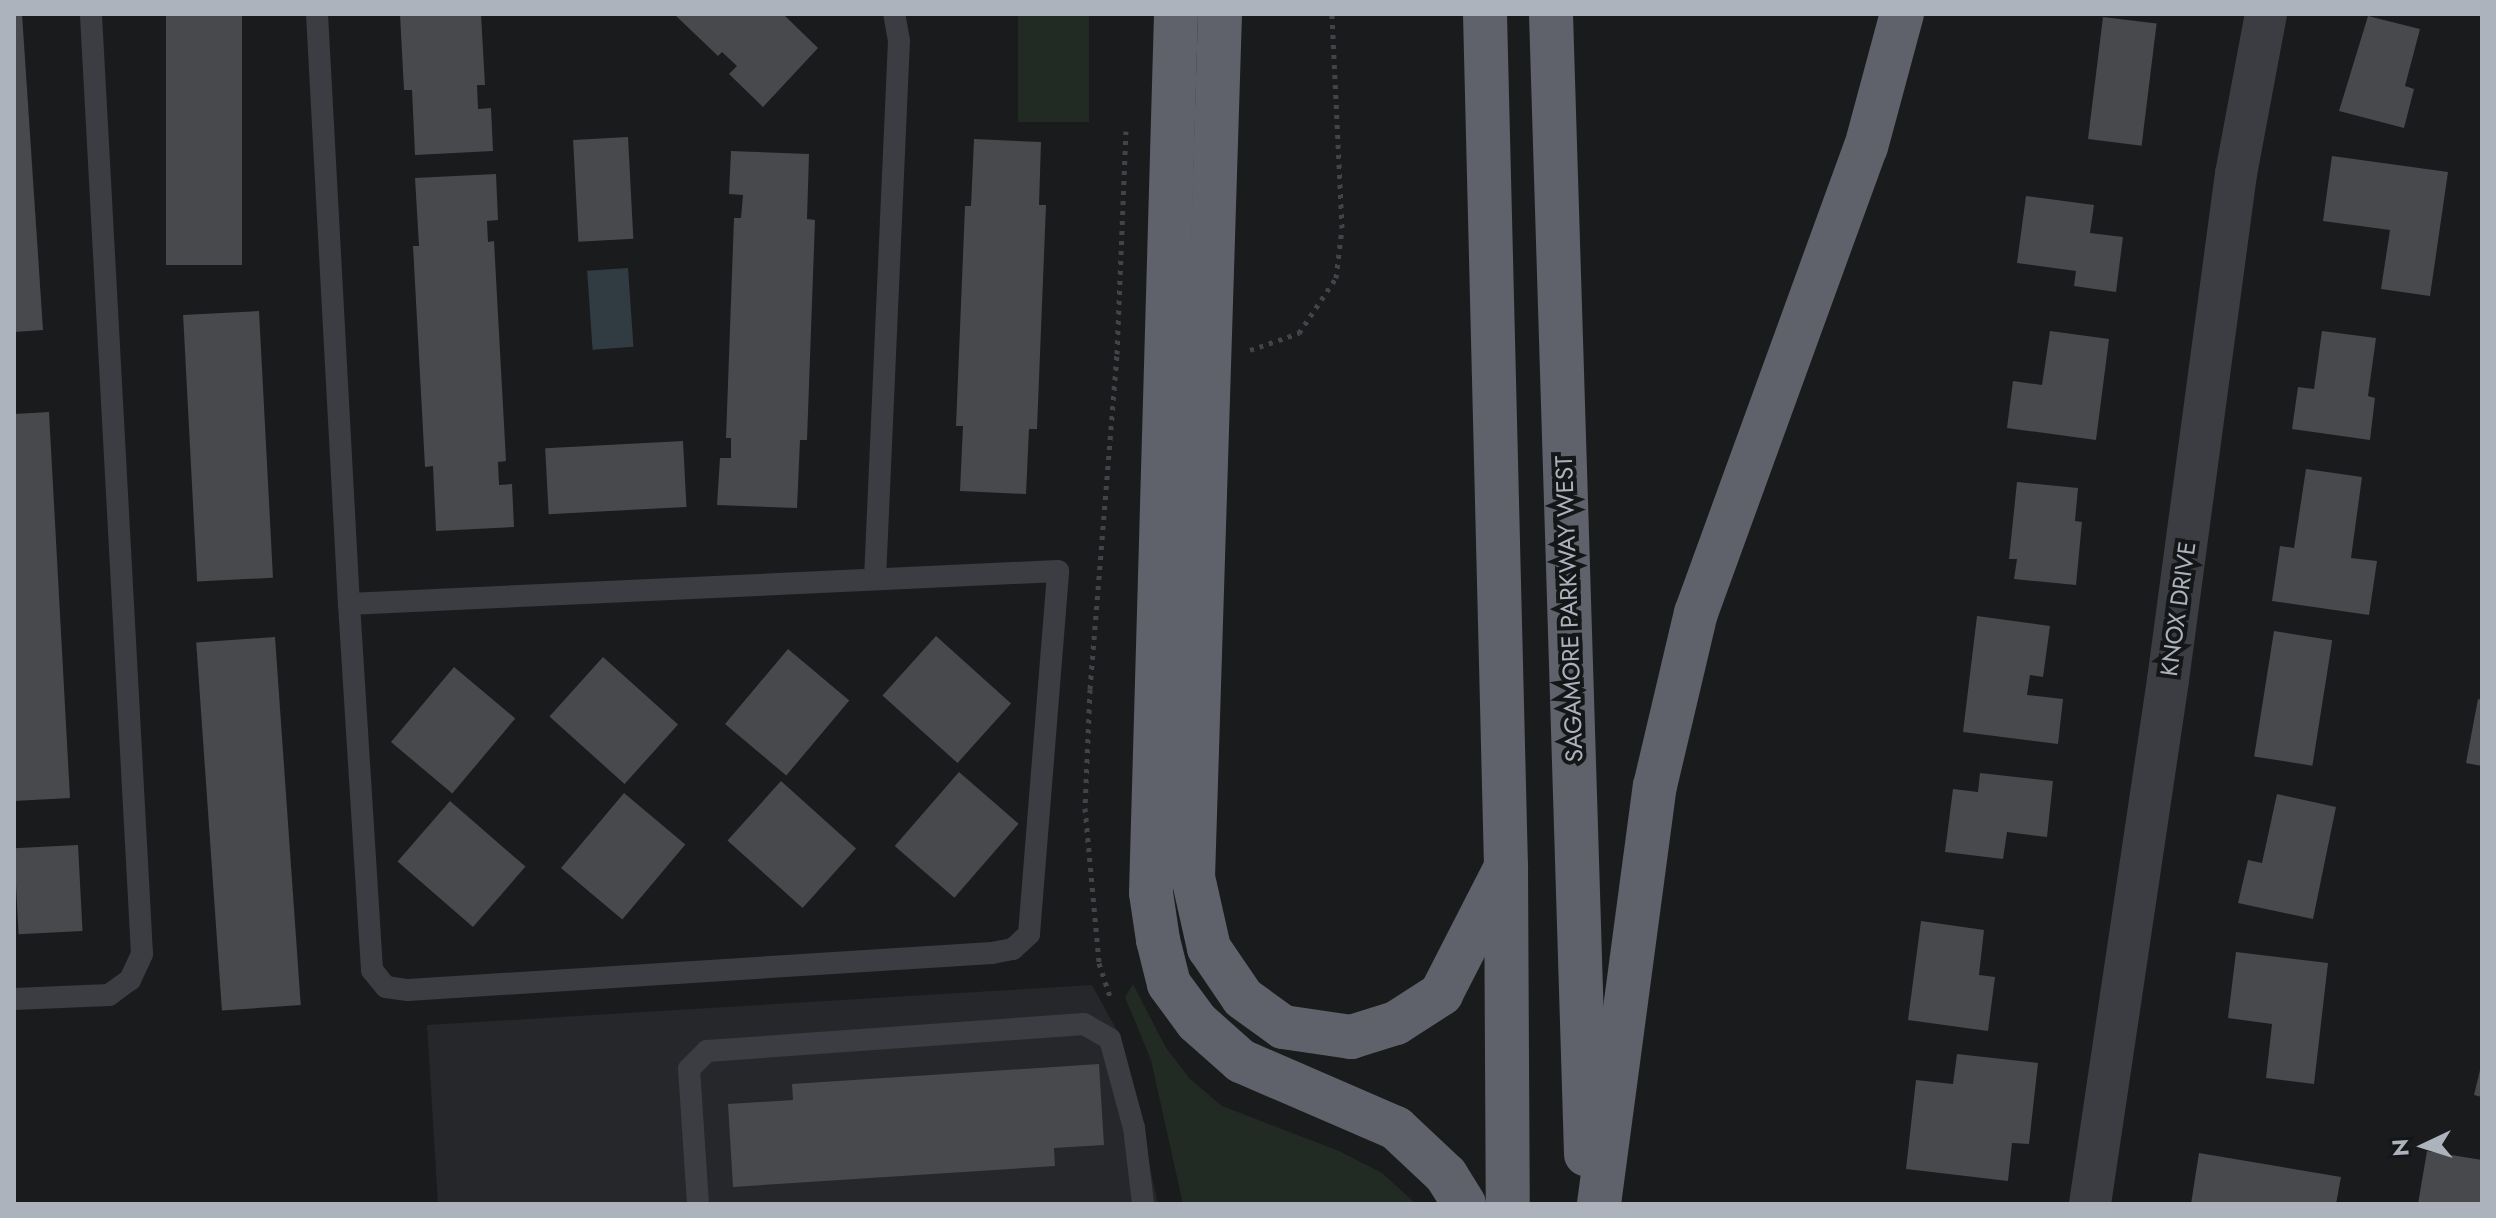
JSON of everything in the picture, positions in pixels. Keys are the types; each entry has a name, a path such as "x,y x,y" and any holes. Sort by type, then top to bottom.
{"highway":[{"path":"1176,14 1151,893 1158,940 1169,984 1197,1022 1241,1061 1396,1128 1446,1175 1464,1204"},
{"path":"1220,14 1193,877 1209,948 1243,998 1283,1027 1351,1037 1396,1023 1441,994 1506,867"},
{"path":"1485,14 1506,867 1508,1204"},
{"name":"SAGAMORE PARKWAY WEST","path":"1551,14 1587,1204"},
{"path":"1599,1204 1655,786 1696,613 1866,147 1902,14"}],"street":[{"name":"KNOX DRIVE","path":"2090,1204 2168,680 2236,174 2266,14"}],"lane":[{"path":"14,999 109,995 130,980 142,954 91,14"},
{"path":"317,14 349,604 372,970 386,987 408,990 1013,949 1029,934 1058,571 349,604"},
{"path":"875,579 899,41 894,14"},
{"path":"698,1204 689,1069 695,1057 707,1051 1084,1024 1110,1039 1134,1128 1143,1204"}],"path":[{"path":"1236,352 1267,347 1299,333 1336,278 1342,228 1332,14"},
{"path":"1090,689 1117,354 1126,122"}],"shaded area":[{"path":"1018,14 1089,14 1089,122 1018,122"},
{"path":"628,268 634,347 593,350 587,271"},
{"path":"1133,984 1166,1048 1190,1079 1222,1106 1339,1151 1382,1173 1416,1204 1183,1204 1151,1060 1125,997"},
{"path":"1092,985 1121,1038 1158,1204 438,1204 427,1025"}],"building":[{"path":"14,14 22,14 43,330 14,332"},
{"path":"166,14 242,14 242,265 166,265"},
{"path":"400,14 481,14 485,85 477,85 478,109 491,108 493,151 415,155 412,90 404,90"},
{"path":"674,14 783,14 818,48 763,107 729,74 737,66 722,52 718,56"},
{"path":"2368,16 2420,29 2405,86 2414,89 2404,128 2339,111"},
{"path":"2103,17 2157,24 2142,146 2088,139"},
{"path":"628,137 633,239 578,242 573,140"},
{"path":"974,139 1041,142 1039,205 1046,205 1037,429 1029,429 1026,494 960,491 963,426 956,426 965,206 971,206"},
{"path":"731,151 809,154 807,219 815,220 807,440 800,440 797,508 717,505 720,458 731,458 731,438 726,438 734,218 741,218 743,195 729,194"},
{"path":"2332,156 2448,172 2430,296 2381,289 2390,230 2323,221"},
{"path":"496,174 498,220 487,221 488,242 494,241 506,461 498,462 499,485 512,484 514,527 436,531 433,466 425,467 413,246 419,246 415,178"},
{"path":"2026,196 2094,205 2090,233 2123,237 2116,292 2074,286 2076,271 2017,263"},
{"path":"259,311 273,578 197,582 183,315"},
{"path":"2050,331 2109,339 2096,440 2007,428 2013,381 2042,385"},
{"path":"2322,331 2376,338 2368,396 2375,398 2370,440 2292,429 2298,387 2314,389"},
{"path":"49,412 70,798 14,801 14,414"},
{"path":"683,441 686,507 549,514 545,448"},
{"path":"2306,469 2362,477 2351,558 2377,561 2369,615 2272,601 2280,546 2294,548"},
{"path":"2017,482 2078,488 2075,521 2082,522 2076,585 2014,579 2017,559 2009,559"},
{"path":"1977,616 2050,626 2043,677 2030,675 2027,695 2063,699 2058,744 1963,732"},
{"path":"2274,631 2332,640 2312,766 2254,756"},
{"path":"936,636 1011,704 958,763 882,695"},
{"path":"275,637 301,1005 222,1011 196,643"},
{"path":"788,649 849,700 786,775 725,724"},
{"path":"603,657 678,725 625,784 549,716"},
{"path":"454,667 515,718 452,793 391,742"},
{"path":"2478,699 2482,700 2482,766 2466,763"},
{"path":"959,772 1019,824 954,898 895,846"},
{"path":"1980,773 2053,781 2047,837 2007,832 2003,859 1945,852 1953,789 1978,792"},
{"path":"781,781 856,849 803,908 727,840"},
{"path":"624,793 685,844 622,919 561,868"},
{"path":"2277,794 2336,807 2313,919 2238,903 2248,860 2262,863"},
{"path":"450,801 525,867 473,927 398,861"},
{"path":"78,845 83,931 19,934 14,848"},
{"path":"1921,921 1984,930 1979,975 1995,977 1988,1031 1908,1020"},
{"path":"2236,952 2328,963 2314,1084 2266,1078 2272,1024 2228,1018"},
{"path":"1957,1054 2038,1063 2029,1144 2012,1143 2008,1181 1906,1169 1916,1080 1953,1084"},
{"path":"1099,1064 1104,1145 1054,1148 1055,1166 733,1187 728,1104 793,1100 792,1084"},
{"path":"2482,1066 2482,1097 2474,1095"},
{"path":"2427,1151 2482,1160 2482,1204 2418,1204"},
{"path":"2199,1153 2341,1177 2336,1204 2191,1204"}]}
